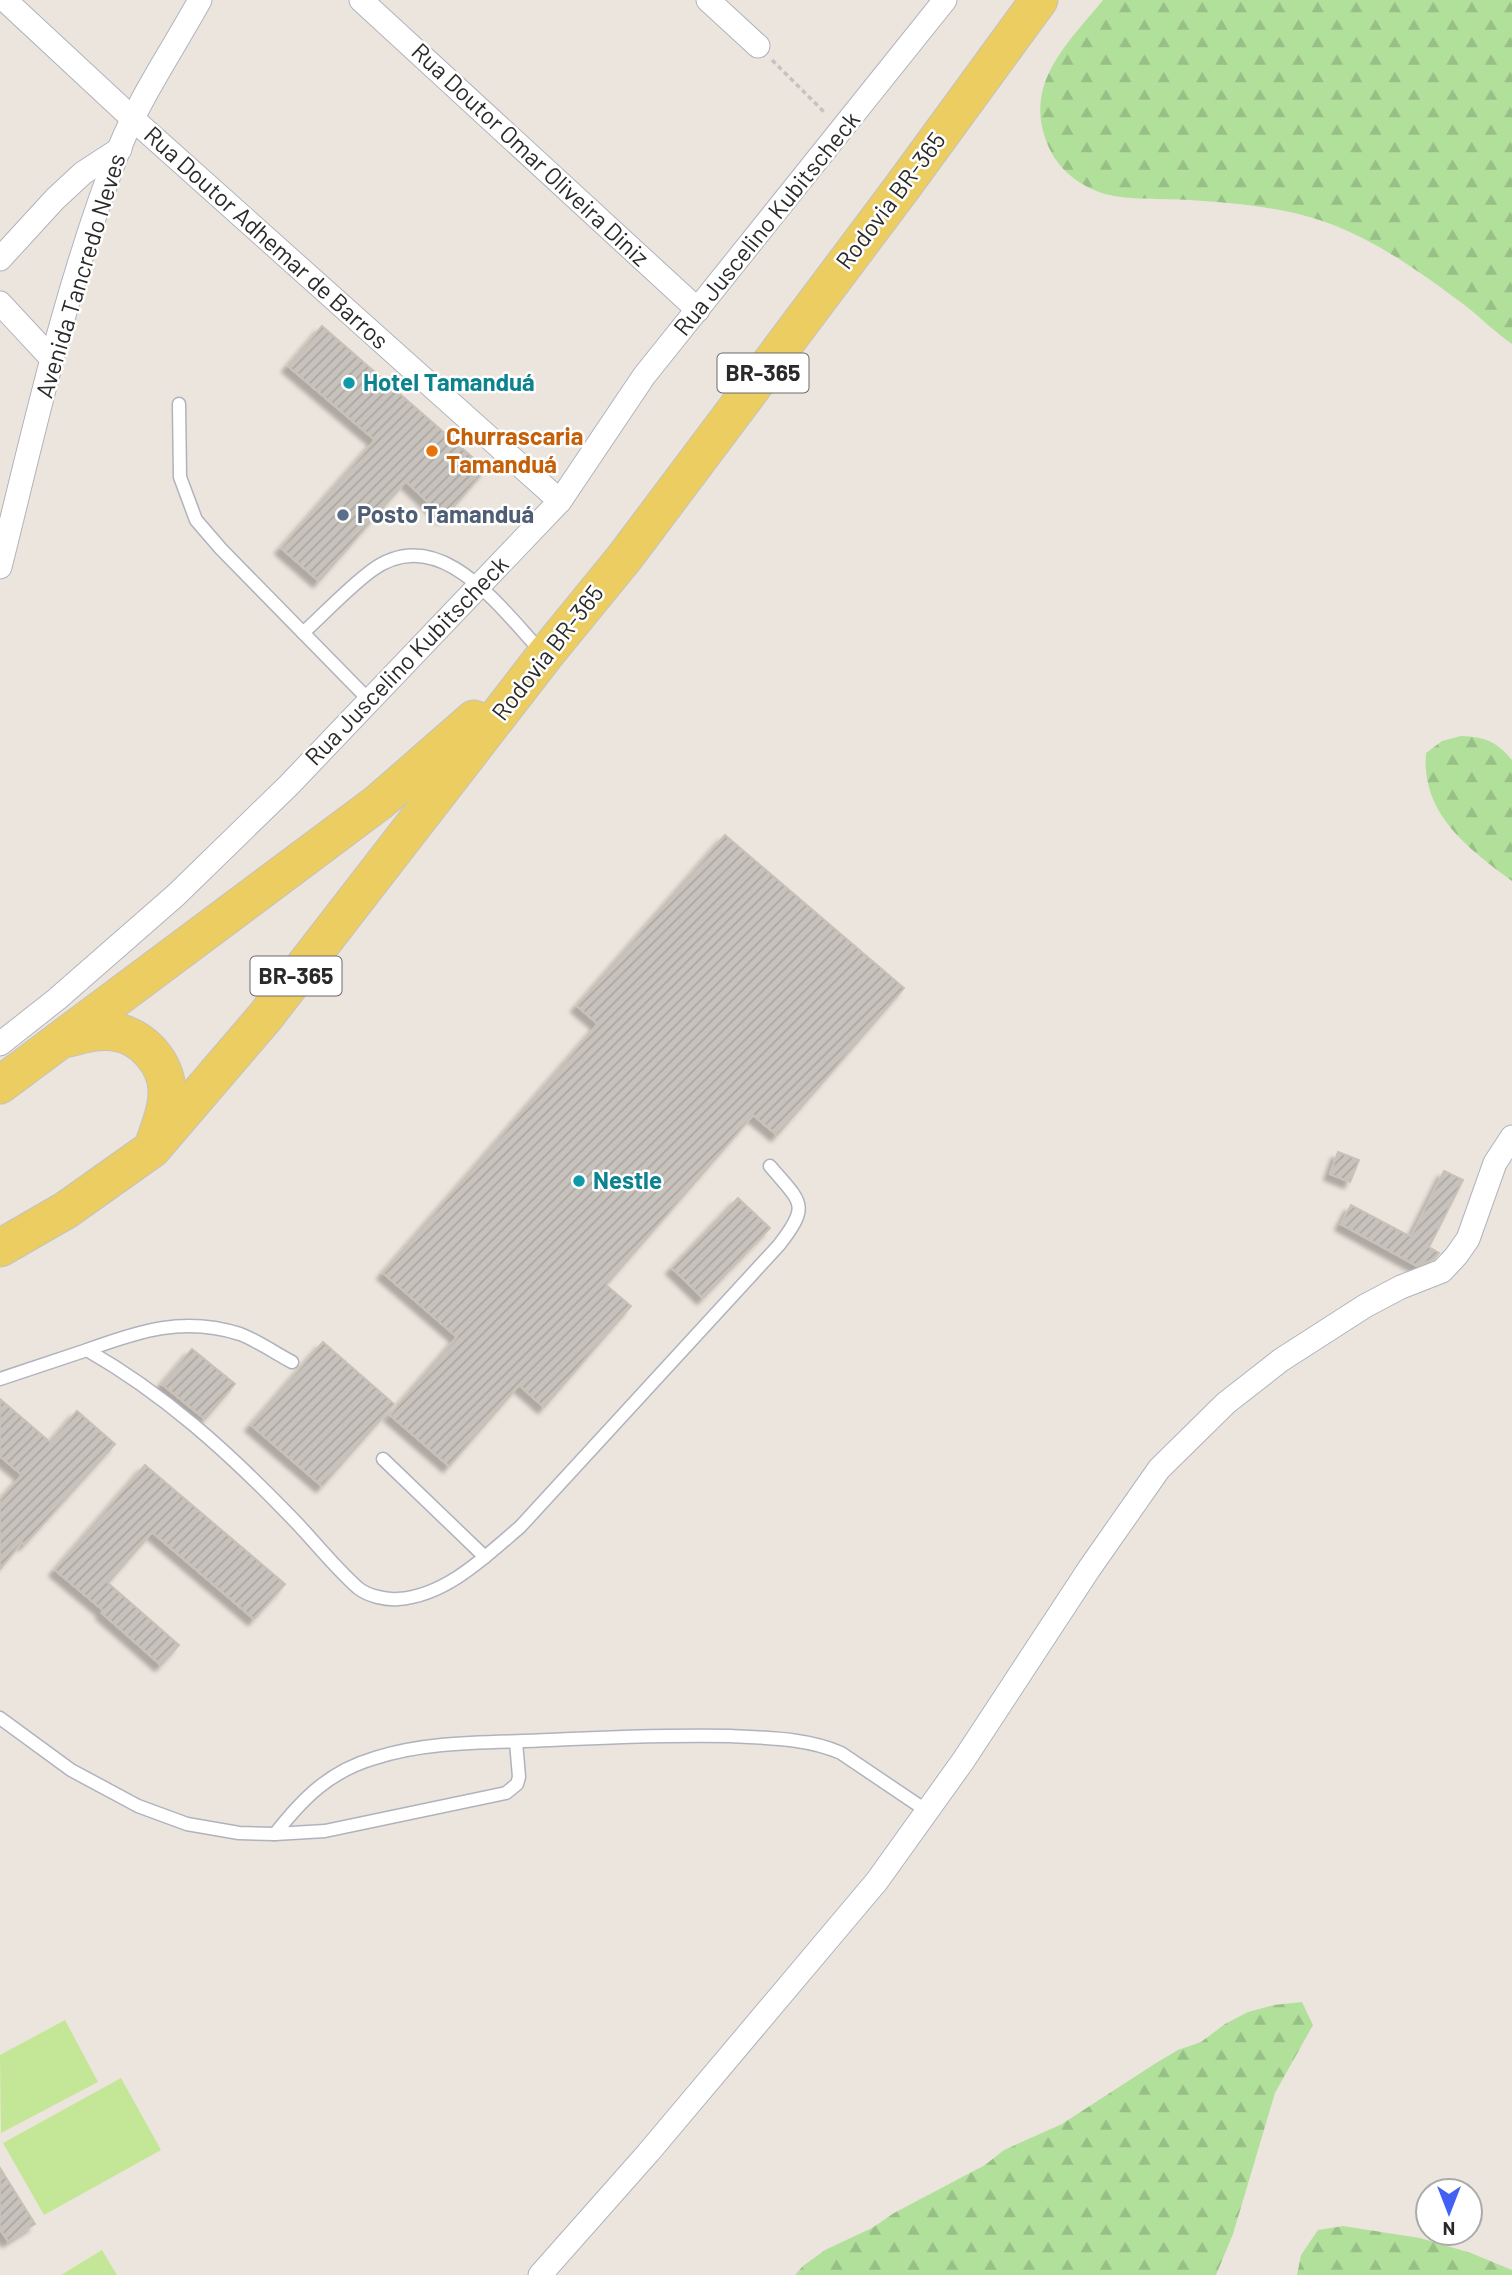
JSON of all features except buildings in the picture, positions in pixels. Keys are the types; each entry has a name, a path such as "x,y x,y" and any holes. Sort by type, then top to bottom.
{"main road":[{"name":"Rodovia BR-365","path":"1,1248 66,1210 152,1149 265,1017 545,655 625,557 1039,0"},
{"name":"BR-365","path":"0,1085 379,802 545,655"},
{"name":"BR-365","path":"61,1041 84,1034 117,1032 141,1044 154,1056 165,1074 167,1092 164,1112 152,1149"}],"street":[{"name":"Rua Doutor Adhemar de Barros","path":"5,0 133,119 560,501"},
{"name":"Avenida Tancredo Neves","path":"0,567 52,359 91,227 133,119 200,0"},
{"name":"Rua Doutor Omar Oliveira Diniz","path":"361,0 698,310"},
{"path":"708,0 758,46"},
{"name":"Rua Juscelino Kubitscheck","path":"0,1044 57,999 176,895 289,785 560,501 644,376 945,0"},
{"path":"0,259 83,173 120,149"},
{"path":"0,303 52,359"},
{"path":"540,2275 648,2153 877,1881 1159,1469 1226,1403 1281,1360 1365,1306 1442,1270 1468,1238 1495,1163 1512,1137"}],"lane":[{"path":"179,404 180,477 196,520 370,701"},
{"path":"303,633 373,570 393,559 424,555 443,560 479,586 545,655"},
{"path":"87,1350 130,1375 188,1418 286,1512 360,1590 380,1598 397,1600 422,1595 454,1579 485,1558 520,1527 779,1245 795,1225 800,1213 792,1193 770,1166"},
{"path":"0,1379 137,1332 171,1325 208,1326 242,1335 292,1362"},
{"path":"383,1459 485,1558"},
{"path":"0,1718 71,1770 138,1806 187,1824 239,1833 325,1831 506,1793 517,1784 519,1777 516,1742"},
{"path":"275,1834 309,1793 330,1777 372,1758 425,1747 666,1735 762,1737 826,1746 841,1752 927,1811"}],"path":[{"path":"758,46 842,131"}],"green space":[{"path":"1103,0 1512,0 1512,344 1420,273 1371,242 1336,226 1301,215 1245,205 1115,196 1095,191 1070,175 1057,161 1047,143 1041,121 1041,101 1053,65"},
{"path":"1461,736 1490,741 1512,760 1512,881 1464,842 1439,812 1431,794 1426,775 1426,753 1442,741"},
{"path":"1302,2002 1313,2025 1275,2093 1233,2234 1216,2275 795,2275 825,2250 872,2228 894,2213 985,2165 1004,2150 1062,2124 1156,2063 1178,2050 1201,2042 1225,2024 1248,2012 1274,2005"},
{"path":"65,2020 98,2082 1,2133 0,2055"},
{"path":"121,2078 161,2150 44,2215 3,2143"},
{"path":"1343,2226 1414,2237 1414,2247 1451,2247 1512,2270 1512,2275 1297,2275 1301,2255 1318,2230"},
{"path":"102,2250 117,2275 61,2275"}],"place":[{"name":"Hotel Tamanduá","path":"349,383"},
{"name":"Churrascaria Tamanduá","path":"432,451"},
{"name":"Posto Tamanduá","path":"343,515"},
{"name":"Nestle","path":"579,1181"}]}
